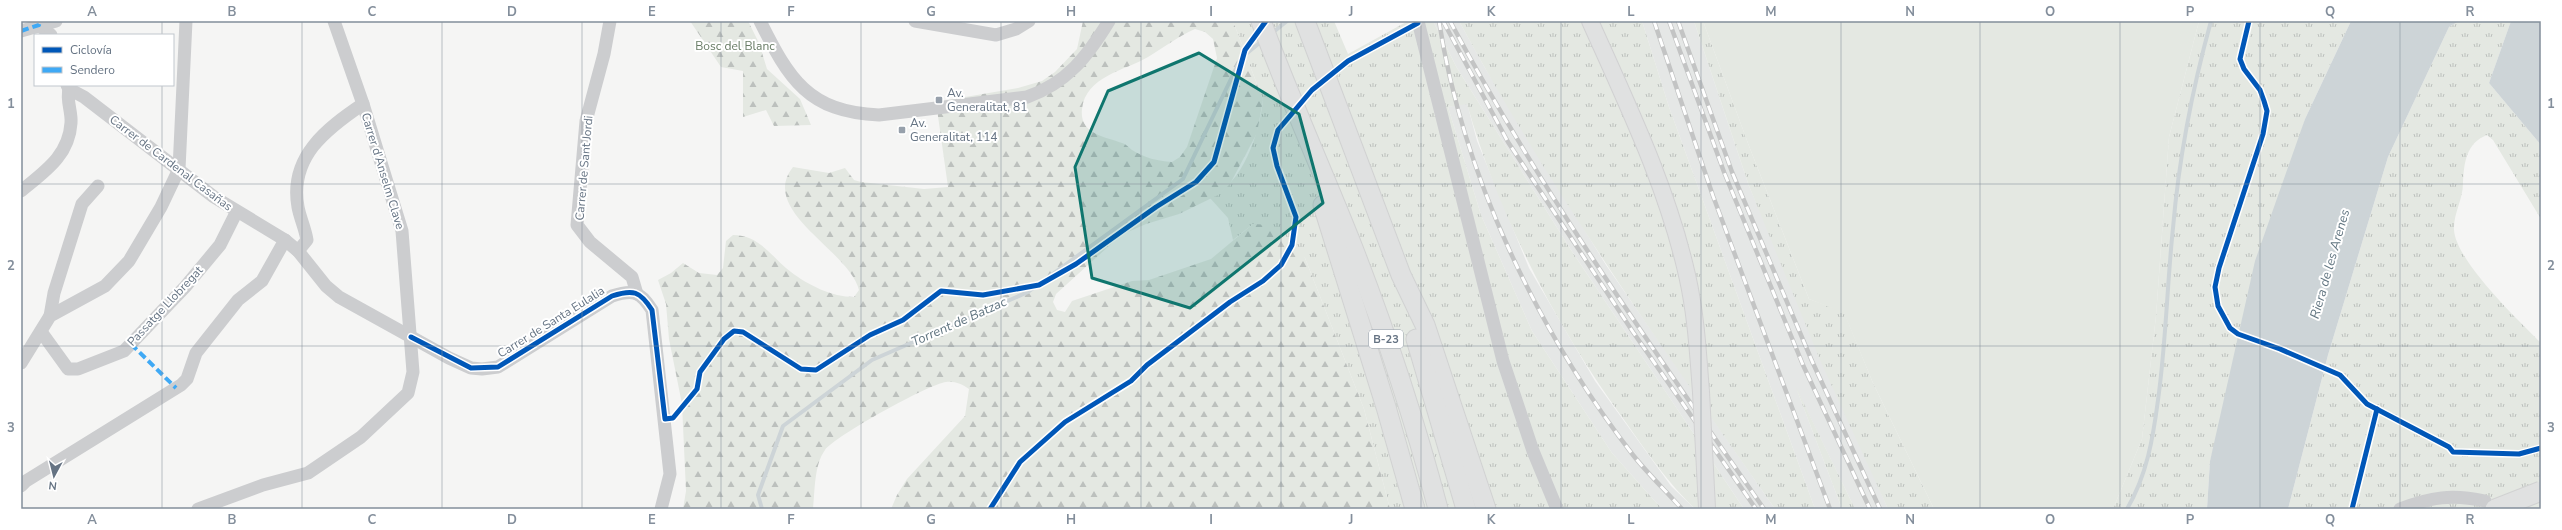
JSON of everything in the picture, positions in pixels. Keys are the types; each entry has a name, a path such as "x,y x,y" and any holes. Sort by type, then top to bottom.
{"highway":[{"name":"B-23","path":"1260,21 1318,175 1353,247 1390,351 1438,509"},
{"name":"B-23","path":"1305,21 1401,275 1411,324 1466,509"},
{"path":"1318,175 1416,509"},
{"path":"1401,275 1425,325 1486,509"},
{"path":"2490,505 2541,491"}],"main road":[{"path":"1590,21 1639,130 1671,216 1688,276 1694,311 1701,392 1707,509"}],"street":[{"path":"21,31 40,23 56,21"},
{"path":"50,316 105,286 129,261 161,207 179,169 186,21"},
{"name":"Carrer d'Anselm Clave","path":"198,509 263,485 308,474 361,437 408,393 413,372 402,231 363,104 334,21"},
{"name":"Carrer de Sant Jordi","path":"610,21 604,54 586,122 577,225 590,242 632,277 637,294"},
{"path":"760,21 780,61 805,90 835,109 856,114 879,115 1013,100 1045,91 1062,80 1079,64 1109,21"},
{"path":"916,21 996,35 1016,29 1029,21"},
{"path":"1418,21 1503,361 1533,451 1557,509"},
{"path":"40,23 50,34"},
{"path":"21,191 53,166 69,139 71,123 68,87"},
{"name":"Carrer de Cardenal Casañas","path":"68,87 84,97 236,213 285,240 298,251 326,286 339,297 411,338"},
{"path":"298,251 307,240 298,207 296,187 302,166 319,137 363,104"},
{"path":"21,363 42,333 50,316 54,293 82,204 98,186"},
{"name":"Passatge Llobregat","path":"42,333 64,366 72,370 124,351 185,287 220,245 236,213"},
{"path":"21,486 26,481 181,385 187,379 196,354 238,300 262,281 285,240"},
{"name":"Carrer de Santa Eulalia","path":"411,338 472,368 498,367 612,296 624,292 637,294"},
{"path":"637,294 644,298 652,310 670,474 666,509"},
{"path":"661,509 670,474"},
{"path":"2400,509 2445,496 2464,496 2490,505"}],"highlighted area":[{"path":"1199,53 1299,114 1323,203 1242,269 1190,308 1092,278 1075,167 1108,91"}],"shaded area":[{"path":"1433,21 1459,21 1485,68 1606,265 1775,509 1744,509 1571,250 1457,68"},
{"path":"1642,21 1694,21 1749,186 1888,509 1855,509 1797,390 1842,509 1815,509 1669,107"},
{"path":"1467,103 1477,141 1529,268 1595,381 1671,486 1695,509 1662,509 1612,453 1532,331 1481,215 1448,107"}],"green space":[{"name":"Bosc del Blanc","path":"690,21 748,21 759,43 767,69 800,99 811,125 774,126 766,110 743,117 743,71 721,67"},
{"path":"1083,21 1233,21 1263,100 1257,133 1230,184 1218,195 1179,214 1146,224 1121,235 1056,294 1053,302 1057,310 1065,312 1072,301 1132,281 1149,280 1211,259 1253,224 1271,225 1279,229 1305,258 1364,409 1390,509 891,509 897,495 907,479 965,416 969,389 958,383 946,382 936,385 903,401 863,423 832,443 821,456 817,471 813,509 683,509 686,491 682,404 669,339 666,304 658,280 671,273 683,263 699,273 717,275 723,268 726,241 733,235 742,236 758,243 791,272 813,286 829,293 854,297 859,290 852,275 840,260 796,215 787,199 785,183 793,167 829,173 845,168 854,180 861,182 924,189 948,187 936,102 1018,88 1042,81 1055,72 1077,49","holes":["1195,29 1205,32 1213,39 1217,58 1187,147 1180,157 1172,162 1146,157 1132,150 1123,143 1101,136 1089,129 1082,117 1082,109 1085,98 1098,82 1148,57"]},
{"path":"1233,21 1334,21 1348,54 1408,21 1433,21 1457,68 1571,250 1744,509 1695,509 1659,468 1601,387 1554,310 1513,230 1480,147 1467,104 1448,107 1481,215 1532,331 1612,453 1662,509 1390,509 1364,409 1305,258 1253,224 1233,240 1228,218 1210,198 1222,191 1240,170 1258,128 1263,100"},
{"path":"1459,21 1642,21 1669,107 1815,509 1775,509 1650,330 1570,209 1494,85"},
{"path":"1694,21 1703,21 1749,146 1809,299 1844,312 1873,383 1934,509 1888,509 1820,360 1749,186"},
{"path":"1703,21 2199,21 2169,137 2156,316 2142,439 2113,509 1934,509 1873,383 1844,313 1809,299 1749,146"},
{"path":"2199,21 2351,21 2305,119 2210,461 2207,509 2113,509 2142,439 2156,316 2169,137"},
{"path":"2459,21 2511,21 2489,83 2541,145 2541,219 2493,140 2487,135 2470,148 2465,161 2463,189 2455,218 2454,230 2457,243 2465,258 2477,274 2504,306 2541,343 2541,509 2288,509 2328,355 2388,157 2449,27"},
{"path":"1795,385 1855,509 1842,509"}],"water":[{"name":"Riera de les Arenes","path":"2351,21 2459,21 2449,27 2388,157 2328,355 2288,509 2207,509 2210,461 2255,261 2305,119"},
{"path":"2511,21 2541,21 2541,145 2489,83"}],"waterway":[{"name":"Torrent de Batzac","path":"1271,34 1287,21"},
{"path":"2127,509 2140,483 2154,428 2163,357 2171,249 2179,175 2192,98 2211,21"},
{"name":"Torrent de Batzac","path":"762,509 758,495 783,426 872,360 1028,292 1183,179 1241,58 1262,41"}],"railway":[{"path":"1439,21 1450,79 1466,137 1486,194 1509,250 1536,304 1566,357 1598,407 1633,455 1682,509"},
{"path":"1443,21 1508,142 1633,332 1756,509"},
{"path":"1450,21 1485,85 1560,209 1640,330 1764,509"},
{"path":"1654,21 1713,196 1830,509"},
{"path":"1669,21 1724,172 1803,365 1870,509"},
{"path":"1678,21 1732,172 1812,361 1880,509"}],"marked path":[{"path":"21,31 39,25 40,21"},
{"path":"131,344 176,388"}],"cycle path":[{"path":"411,337 471,368 498,367 612,296 631,292 640,295 652,310 665,419 673,418 697,389 700,372 724,339 734,331 743,332 801,369 816,370 870,335 903,320 941,291 983,295 1039,285 1076,264 1156,207 1196,182 1214,162 1245,50 1266,21"},
{"path":"990,509 1020,462 1065,422 1131,381 1147,365 1230,302 1263,281 1281,265 1292,245 1296,217 1277,166 1273,148 1278,130 1312,90 1348,61 1418,23 1418,21"},
{"path":"2249,21 2240,59 2244,69 2260,90 2267,111 2263,134 2219,268 2215,287 2218,306 2230,328 2238,334 2280,349 2340,375 2367,404 2449,447 2453,452 2519,454 2541,448"},
{"path":"2352,509 2377,409"}],"place":[{"name":"Av. Generalitat, 81","path":"939,100"},
{"name":"Av. Generalitat, 114","path":"902,130"}]}
